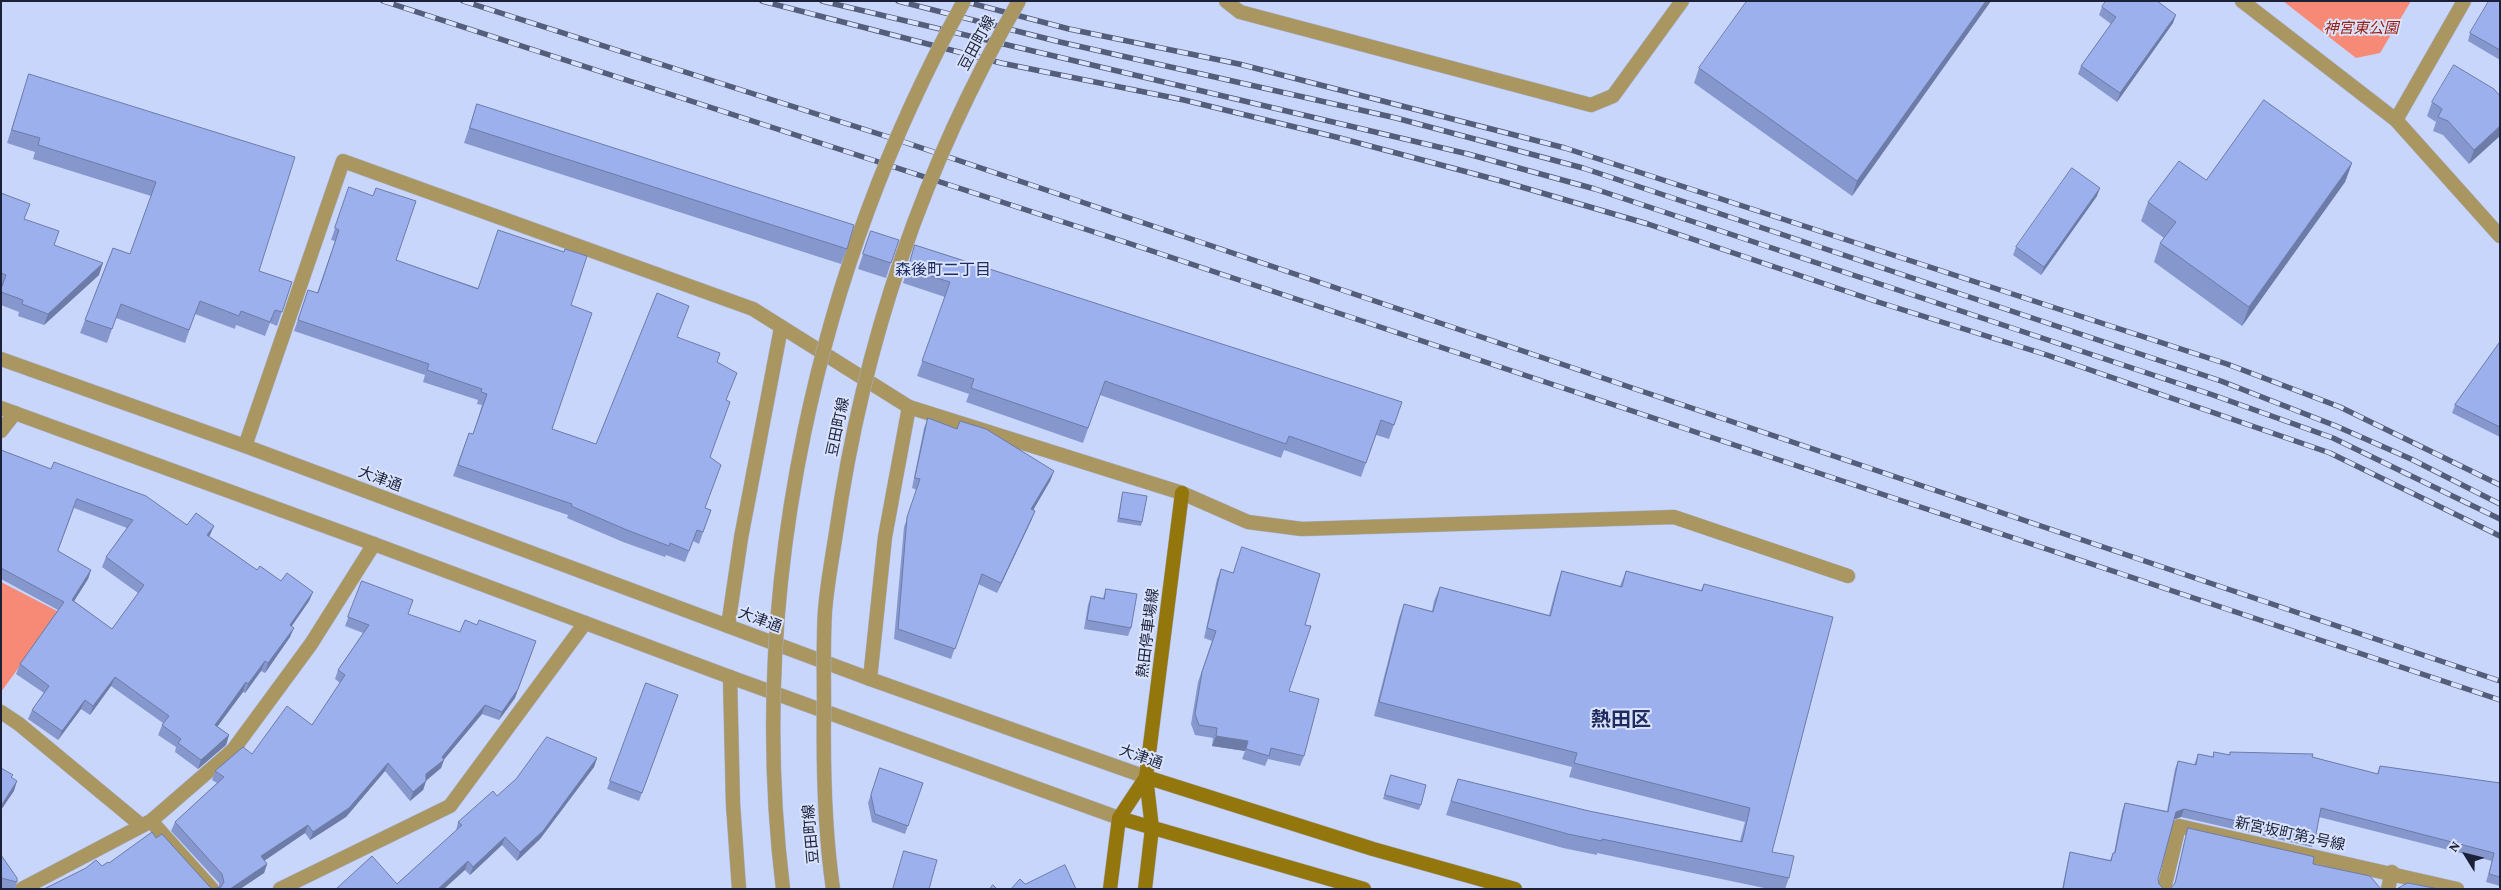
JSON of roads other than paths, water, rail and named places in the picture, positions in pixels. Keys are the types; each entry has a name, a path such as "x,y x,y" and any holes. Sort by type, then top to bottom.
{"main road":[{"name":"熱田停車場線","path":"1145,889 1152,828 1146,776 1182,493"},
{"name":"熱田停車場線","path":"1110,889 1119,818 1146,776"},
{"name":"大津通","path":"1146,776 1373,849 1515,889"},
{"path":"1119,818 1364,889"}],"street":[{"name":"豆田町線","path":"783,889 777,839 774,757 778,596 797,468 824,348 855,243 881,173 908,111 964,1"},
{"name":"豆田町線","path":"833,889 826,841 823,775 825,611 844,478 865,377 900,258 928,187 989,53 1019,1"},
{"path":"1226,1 1240,12 1591,105 1613,96 1682,1"},
{"path":"2242,1 2396,120 2500,236"},
{"path":"2396,120 2464,1"},
{"path":"245,446 343,160 753,309 909,407 1182,493 1248,522 1302,529 1674,517 1848,576"},
{"path":"728,626 740,538 781,328"},
{"name":"大津通","path":"1,359 245,446 870,679 1146,776"},
{"path":"870,679 885,537 909,407"},
{"path":"1,408 374,544 730,678 1119,818"},
{"path":"1,431 15,413"},
{"path":"22,889 147,823 233,750 311,644 374,544"},
{"path":"280,889 450,806 585,623"},
{"path":"730,678 733,804 740,889"},
{"path":"1,712 20,724 147,823 212,889"},
{"name":"新宮坂町第2号線","path":"2164,889 2179,826 2392,872 2457,889"},
{"path":"2388,889 2392,872"}],"railway":[{"path":"383,1 1128,243 2500,700"},
{"path":"463,1 904,142 2500,681"},
{"path":"762,1 1001,63 1184,100 1340,138 1501,181 1648,224 1878,302 2047,355 2330,453 2500,536"},
{"path":"822,1 1468,154 1595,189 2213,395 2333,438 2500,519"},
{"path":"898,1 1060,42 1396,118 1583,168 2221,381 2336,426 2411,459 2500,504"},
{"path":"963,1 1069,29 1239,64 1565,148 2227,364 2340,407 2500,485"}],"district":[{"name":"森後町二丁目","path":"943,270"},
{"name":"熱田区","path":"1621,720"}],"park label":[{"name":"神宮東公園","path":"2361,28"}]}
